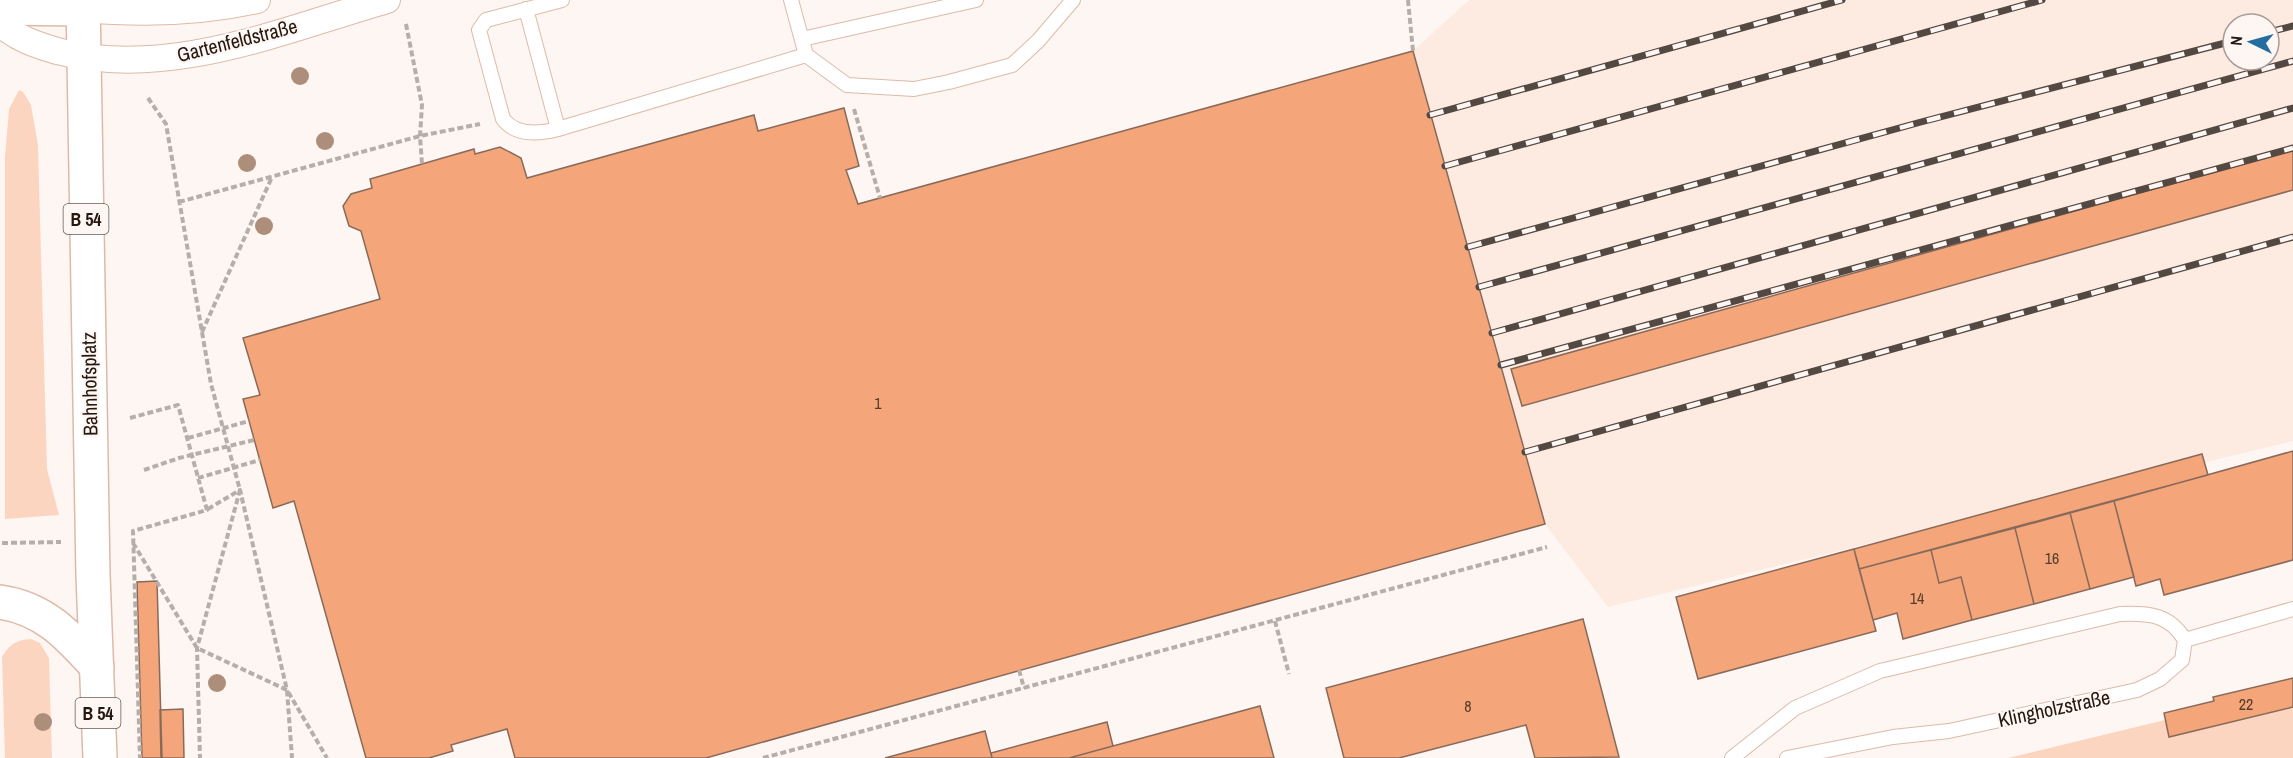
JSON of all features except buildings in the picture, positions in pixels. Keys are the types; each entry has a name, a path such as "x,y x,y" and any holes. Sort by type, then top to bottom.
{"main road":[{"path":"0,8 83,5"},
{"name":"Bahnhofsplatz","path":"83,5 100,758"},
{"path":"0,602 41,613 69,636 97,667"}],"street":[{"name":"Gartenfeldstraße","path":"83,5 163,12 206,9 257,0"},
{"name":"Gartenfeldstraße","path":"0,23 41,46 83,57 182,56 387,0"}],"lane":[{"path":"561,0 486,20 479,30 503,119 513,128 532,134 558,129 806,56"},
{"path":"791,0 806,56 847,85 914,89 1012,65 1038,41 1073,0"},
{"path":"802,39 976,0"},
{"path":"526,9 558,129"},
{"path":"1732,758 1795,708 1880,671 2120,614 2146,613 2175,624 2185,640 2293,609"},
{"name":"Klingholzstraße","path":"1787,758 1893,736 1949,731 2138,690 2160,679 2182,660 2185,640"}],"path":[{"path":"1408,0 1413,51"},
{"path":"406,24 422,105 420,136 423,164"},
{"path":"847,85 880,198"},
{"path":"148,98 166,124 211,384 230,446 287,690 291,758"},
{"path":"179,202 420,136 503,119"},
{"path":"202,332 272,177"},
{"path":"130,418 178,405 207,510"},
{"path":"188,438 249,421"},
{"path":"144,470 192,455 254,440"},
{"path":"198,478 260,460"},
{"path":"140,758 133,531 207,510 240,490"},
{"path":"200,758 197,648 240,490"},
{"path":"2,543 62,542"},
{"path":"133,542 197,648 287,690 327,758"},
{"path":"763,758 1547,547"},
{"path":"1275,621 1289,674"},
{"path":"1019,670 1024,688"}],"shaded area":[{"path":"1469,0 2293,0 2293,441 1608,607 1545,524 1413,51"},
{"path":"19,90 23,92 31,105 38,145 47,469 59,515 5,519 5,157 9,109"},
{"path":"31,639 40,643 49,658 52,758 5,758 2,657 14,644 21,640"},
{"path":"2293,707 2293,758 2008,758 2165,720 2170,736"}],"railway":[{"path":"1430,115 1842,0"},
{"path":"1445,166 2042,0"},
{"path":"2281,29 2293,26"},
{"path":"1468,247 1921,122 2221,44"},
{"path":"1479,287 2293,61"},
{"path":"1492,333 2293,108"},
{"path":"1501,365 2293,148"},
{"path":"1525,452 2293,237"}]}
